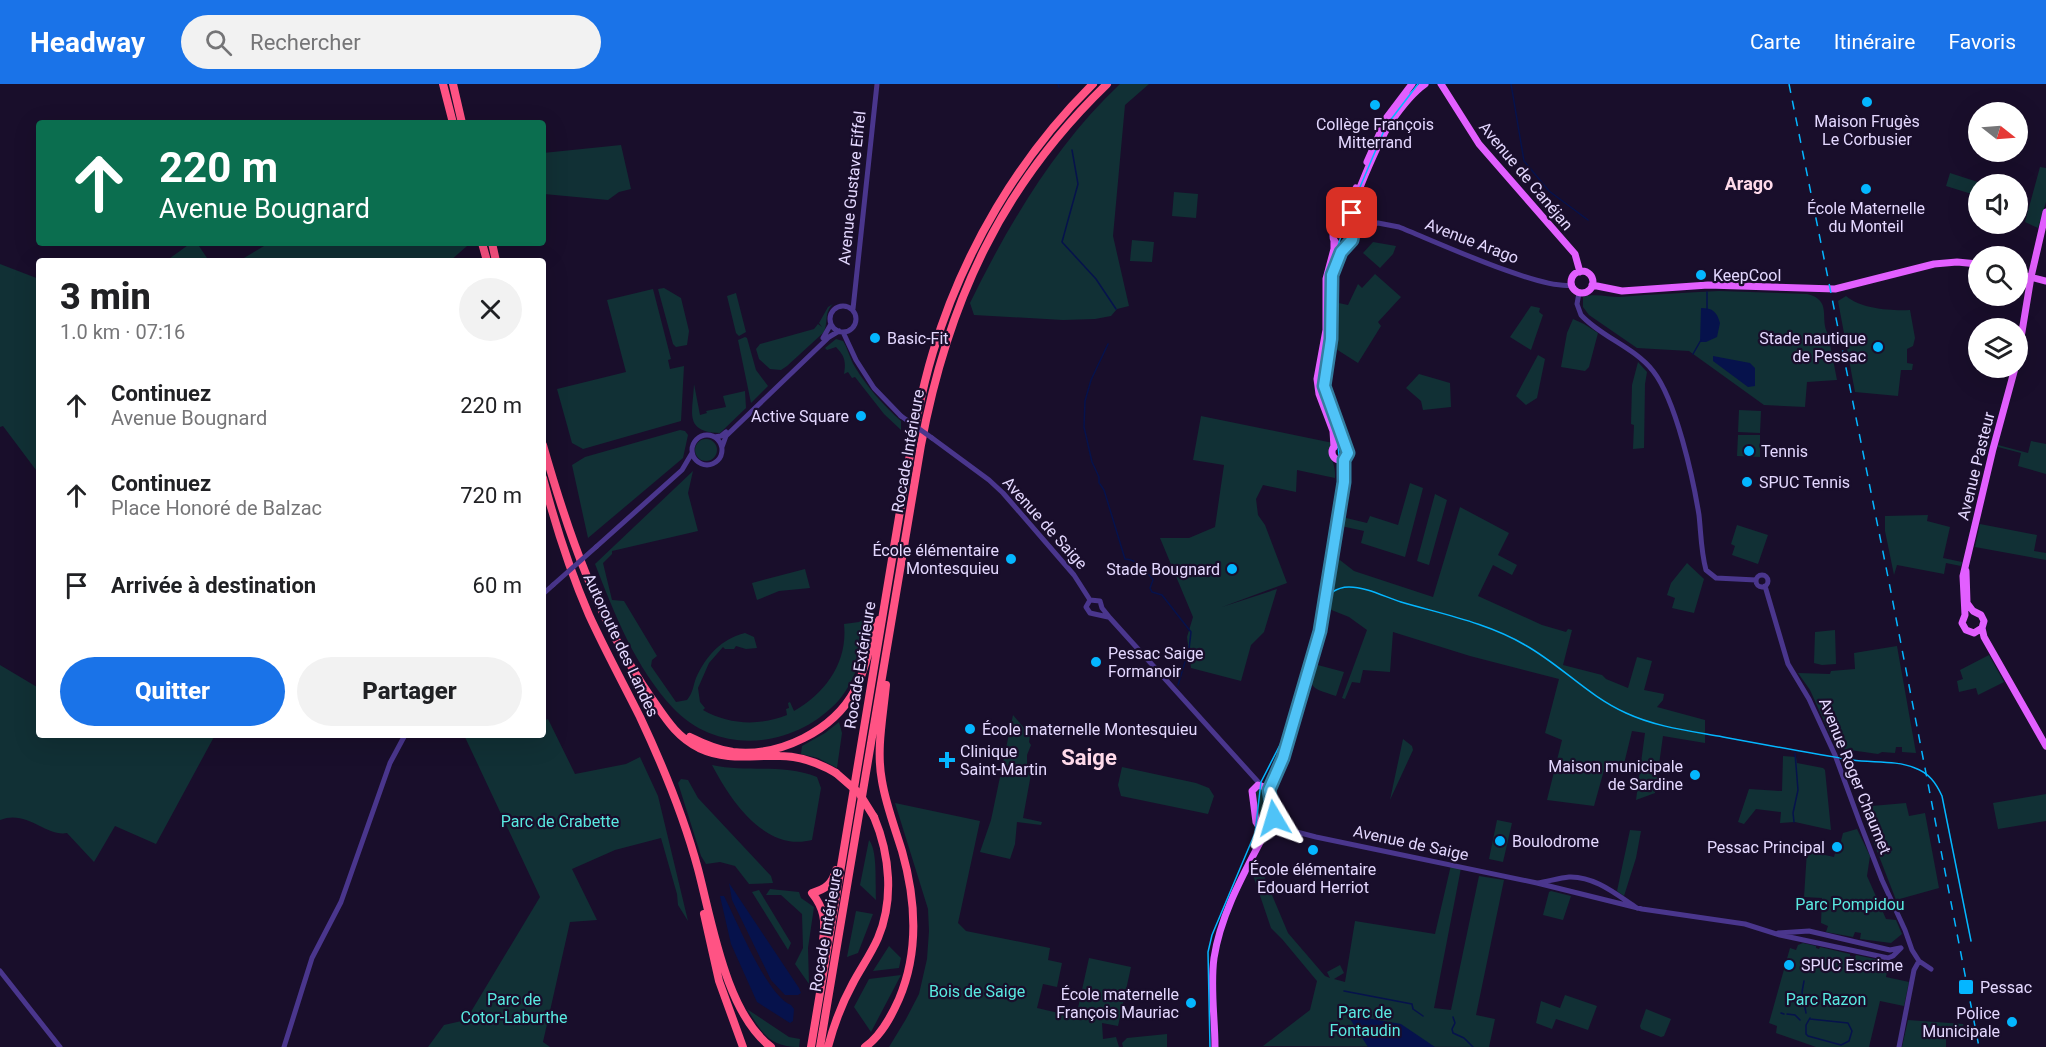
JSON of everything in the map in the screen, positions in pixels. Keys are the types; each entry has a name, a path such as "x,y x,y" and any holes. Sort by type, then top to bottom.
{"highway":[{"path":"443,84 452,120"},
{"path":"453,84 461,120"},
{"path":"1063,116 1086,84"},
{"name":"Rocade Extérieure","path":"811,1047 883,610 914,437 933,353 950,303 970,257 1006,193 1031,156 1063,116 1093,84"},
{"name":"Rocade Intérieure","path":"820,1047 927,418 939,363 958,309 987,244 1017,192 1061,133 1107,84"},
{"name":"Autoroute des Landes","path":"546,456 560,507 599,606 623,654 663,715"},
{"name":"Autoroute des Landes","path":"546,489 578,588 601,641 652,744 682,822"},
{"path":"663,715 684,733 698,741 733,752 758,752 796,742 822,728 839,712 853,693 867,663 874,631 883,610"},
{"path":"865,1047 882,1030 897,1004 907,976 913,939 912,905 908,880 881,779 880,743 888,672 886,658"},
{"path":"663,715 682,737 710,752 734,758 781,756 818,763 836,773 859,793 874,817 887,861 888,891 885,914 877,939 841,1007 828,1047"},
{"path":"814,1031 825,915 812,892 826,887 833,880 850,814"},
{"path":"682,822 714,963 743,1047"},
{"path":"682,822 693,852 711,924 729,980 747,1021 757,1035 771,1047"}],"main road":[{"path":"1342,487 1337,459 1332,454 1333,431 1319,394 1317,379 1326,330 1327,274 1335,249 1333,235 1335,229 1341,224 1383,124 1412,84"},
{"path":"1268,826 1256,822 1252,791 1255,787 1266,787 1275,778 1304,684 1323,616 1348,450 1344,445 1324,386 1331,339 1332,275 1341,252 1353,237 1349,222 1383,136 1397,114 1425,84"},
{"name":"Avenue de Canéjan","path":"1434,84 1449,97"},
{"name":"Avenue de Canéjan","path":"1441,84 1479,144 1575,254 1580,272"},
{"path":"2024,318 2046,212"},
{"path":"1335,229 1344,226 1350,229"},
{"path":"1334,241 1346,246"},
{"path":"1592,285 1622,291 1712,285 1835,289 1934,264 1968,263"},
{"path":"1580,272 1590,275 1592,285 1586,292 1579,293 1572,285 1573,277 1580,272"},
{"path":"2028,276 2046,281"},
{"name":"Avenue Pasteur","path":"1965,615 1962,587 1965,571 1990,458 2012,378"},
{"path":"1334,447 1339,444 1344,445"},
{"path":"1337,459 1346,457"},
{"name":"Avenue Pasteur","path":"1965,571 1965,599 1973,611"},
{"path":"1980,630 1969,632 1964,627 1965,615 1973,611 1978,612 1983,618 1980,630 2046,746"},
{"path":"1215,1047 1214,944 1242,876 1268,826 1266,787"}],"street":[{"name":"Avenue Gustave Eiffel","path":"853,309 878,84"},
{"name":"Avenue Arago","path":"1350,229 1354,230 1378,223 1399,227 1522,275 1558,285 1572,285"},
{"path":"1353,237 1363,228"},
{"path":"1579,293 1577,304 1581,315 1638,356 1651,369 1663,387 1683,445 1693,488 1706,570 1716,578 1756,580"},
{"path":"546,591 682,470 692,453 693,443 699,437 724,434 749,411 826,334 834,309 845,306 854,295"},
{"path":"845,306 853,309 857,318 851,329 849,343"},
{"path":"831,324 841,332"},
{"path":"682,470 698,463 706,465 715,463 721,456 726,436 832,334 851,329"},
{"name":"Avenue de Saige","path":"841,332 874,388 901,416 1003,493 1074,575 1090,600"},
{"path":"714,437 722,447"},
{"path":"692,453 698,463"},
{"path":"1760,575 1766,576 1768,581 1765,586 1759,586 1756,580 1760,575"},
{"name":"Avenue Roger Chaumet","path":"1765,586 1788,664 1809,699 1835,754 1860,824 1910,945 1919,961 1931,969"},
{"name":"Avenue de Saige","path":"1090,600 1100,601 1102,608 1110,618 1251,775 1266,787"},
{"name":"Avenue de Saige","path":"1090,600 1087,605 1088,611 1110,618"},
{"path":"1098,614 1102,608"},
{"path":"284,1047 312,958 341,902 386,778 406,738"},
{"path":"1251,775 1252,791"},
{"name":"Avenue de Saige","path":"1268,826 1537,883 1546,884 1568,877 1587,879 1620,900"},
{"path":"1546,884 1620,900 1637,908 1745,924 1888,958 1901,948 1910,945"},
{"path":"1899,1047 1914,970 1919,961"},
{"path":"0,971 60,1047"}],"green space":[{"path":"1120,84 1149,84 1125,105 1113,236 1129,306 1117,309 1111,316 1095,319 1063,320 974,315 970,303 1017,215 1054,159 1097,107"},
{"path":"621,145 631,189 619,192 608,200 546,194 546,153"},
{"path":"2040,167 2046,168 2046,202 2038,228 2028,223 2028,211"},
{"path":"1950,173 1968,179 1968,193 1946,186"},
{"path":"1174,192 1198,194 1196,218 1172,216"},
{"path":"1132,240 1154,242 1152,262 1130,261"},
{"path":"1373,242 1396,246 1393,254 1380,268 1363,253"},
{"path":"187,246 199,246 207,258 170,258"},
{"path":"264,246 467,246 453,258 244,258"},
{"path":"0,264 36,278 36,470 3,426 0,427"},
{"path":"1375,274 1401,297 1378,322 1381,326 1358,363 1336,349 1333,343 1334,302 1348,305 1358,284 1362,288"},
{"path":"664,288 681,298 689,331 687,345 676,347 673,344 658,289"},
{"path":"653,289 671,359 668,360 670,369 684,366 681,421 583,449 572,443 557,389 626,372 607,300"},
{"path":"1719,291 1807,294 1815,297 1823,305 1837,380 1807,382 1805,407 1764,405 1689,351 1637,348 1589,315 1583,307 1583,297 1592,295 1620,297"},
{"path":"736,293 746,332 739,336 736,333 727,296"},
{"name":"Stade nautique de Pessac","path":"1846,296 1868,306 1910,310 1915,338 1913,346 1907,349 1907,363 1913,364 1912,370 1901,370 1898,396 1855,392 1838,301"},
{"path":"833,304 828,311 823,333 787,366 781,370 770,369 759,359 756,349 760,344 814,329 818,324 822,327 819,323 828,307"},
{"path":"1531,306 1540,308 1539,312 1543,315 1531,350 1510,337"},
{"path":"1573,319 1598,333 1589,367 1585,371 1561,367 1567,333"},
{"path":"745,337 756,370 768,386 751,403 738,340"},
{"path":"836,339 843,341 853,364 865,382 901,421 901,430 884,414 855,377 852,378 848,372 844,374 844,359 836,347 827,350 825,348"},
{"path":"1538,355 1545,359 1537,398 1526,405 1516,396"},
{"path":"1638,362 1647,372 1644,448 1633,449 1632,385"},
{"path":"1419,374 1450,383 1451,407 1423,410 1421,401 1406,388"},
{"path":"694,384 700,415 707,413 706,411 726,407 723,396 745,391 746,408 720,433 700,429 695,424 692,412"},
{"path":"1739,410 1761,411 1760,433 1738,432"},
{"path":"1201,416 1333,443 1331,453 1335,478 1297,470 1296,492 1263,485 1256,499 1258,515 1265,525 1287,583 1222,607 1277,589 1264,632 1251,645 1241,681 1191,668 1187,637 1193,617 1160,538 1189,538 1215,527 1224,465 1193,460"},
{"path":"680,430 685,431 688,435 683,458 588,538 572,465 585,457"},
{"path":"1738,435 1760,435 1760,457 1737,456"},
{"path":"706,439 714,442 717,450 714,458 706,461 698,458 695,450 698,442"},
{"path":"2031,441 2046,444 2046,474 2018,466 2021,453 1998,447 1998,445 2028,453"},
{"path":"693,471 688,493 698,531 612,551 603,563 612,600 624,601 657,656 652,660 651,666 676,702 687,700 700,670 715,650 729,639 745,633 754,637 757,648 746,649 736,646 734,649 725,649 723,647 709,663 698,688 700,702 705,708 703,710 723,719 745,722 766,721 787,715 788,703 790,702 794,711 806,704 825,686 832,675 842,651 844,624 859,622 867,617 870,620 855,672 846,691 821,716 780,737 734,740 712,734 692,724 673,708 648,675 627,640 595,564"},
{"path":"1410,483 1423,488 1405,557 1361,543 1364,531 1341,526 1342,517 1367,523 1370,516 1398,525"},
{"path":"1435,494 1447,500 1429,565 1417,561"},
{"path":"1460,507 1509,533 1498,555 1517,565 1512,575 1493,565 1478,596 1542,625 1566,632 1568,629 1572,630 1563,665 1602,675 1628,688 1637,657 1652,661 1644,690 1664,694 1663,700 1657,707 1705,720 1705,743 1663,736 1655,793 1636,800 1645,733 1632,731 1623,768 1606,763 1594,806 1547,800 1562,740 1545,733 1559,679 1470,656 1393,632 1390,672 1363,670 1360,683 1352,682 1345,699 1342,698 1367,630 1349,617 1329,609 1336,557 1354,571 1433,597"},
{"path":"1928,515 1927,521 1950,527 1943,558 1962,562 1961,566 1946,563 1944,574 1897,565 1894,575 1885,531 1885,516"},
{"path":"1980,524 2037,535 2034,551 2046,553 2046,560 1975,547"},
{"path":"1737,525 1768,535 1758,564 1732,555 1735,546 1731,544"},
{"path":"1687,563 1704,579 1694,613 1672,608 1675,598 1667,595 1671,583"},
{"path":"805,569 810,588 779,591 757,600 752,583"},
{"path":"1835,630 1836,664 1814,663 1815,632"},
{"path":"1897,646 1916,753 1902,752 1902,747 1896,747 1895,753 1878,754 1836,748 1810,690 1798,673 1830,674 1831,671 1855,669 1854,653"},
{"path":"1989,655 2004,682 1978,695 1976,688 1959,692 1957,681 1963,679 1960,670"},
{"path":"1314,664 1344,672 1336,696 1313,686 1311,678"},
{"path":"0,665 36,686 36,738 213,738 156,844 115,826 94,862 67,833 51,831 19,818 0,820"},
{"path":"1013,715 1030,735 1031,745 1027,755 1027,771 1031,774 1023,818 1042,822 1041,825 1017,822 1015,844 1010,859 980,852 991,820"},
{"name":"Parc de Crabette","path":"548,719 575,774 626,764 640,757 658,796 688,921 678,905 661,838 615,850 572,869 597,920 570,922 543,1042 550,1047 428,1047 444,1025 466,1020 540,897 465,738 546,738 546,720"},
{"path":"839,722 842,733 837,768 818,758 801,754 802,746"},
{"path":"1403,739 1412,746 1413,750 1390,800"},
{"path":"1783,756 1796,757 1797,763 1825,770 1831,830 1795,822 1780,823 1781,812 1756,809 1744,824 1738,822 1749,789 1782,791"},
{"path":"712,765 791,770 817,777 821,788 812,840 795,842 765,831 740,808"},
{"path":"1122,767 1196,783 1209,788 1214,796 1208,814 1121,796 1118,785"},
{"path":"681,779 688,780 698,798 771,876 773,883 749,884 735,866 720,862 706,864 701,856 678,783"},
{"path":"1262,787 1267,792 1271,820 1267,826 1259,824 1255,791"},
{"path":"2046,794 2046,821 1998,829 1993,803"},
{"name":"Bois de Saige","path":"895,803 980,821 958,923 966,931 1050,948 1048,960 1062,963 1057,987 1043,984 1037,1008 1076,1017 1089,958 1131,967 1118,1026 1102,1023 1103,1039 1116,1037 1119,1047 889,1047 919,994 927,959 929,931 928,909"},
{"path":"1906,803 1909,816 1925,813 1939,888 1896,900 1860,807"},
{"name":"Boulodrome","path":"1497,820 1512,823 1503,862 1489,859"},
{"name":"Parc Pompidou","path":"1857,829 1870,856 1867,876 1886,919 1896,920 1902,934 1891,943 1860,939 1861,933 1855,932 1853,937 1826,932 1828,926 1821,923 1822,898 1804,897 1807,851 1834,857 1835,853 1838,853 1843,833"},
{"path":"1630,830 1641,831 1636,858 1624,896 1617,891"},
{"path":"869,840 875,860 876,900 860,885"},
{"name":"Parc de Fontaudin","path":"1451,865 1461,868 1434,1008 1451,1010 1479,876 1504,880 1476,1015 1495,1019 1489,1047 1263,1046 1310,1010 1317,981 1271,928 1253,875 1261,869 1288,933 1325,976 1330,978 1327,972 1340,965 1344,973 1334,979 1345,982 1355,921 1435,934"},
{"path":"770,889 799,892 801,898 814,907 808,948 809,984 795,964 803,948 802,914 781,895 766,895"},
{"path":"759,890 791,943 788,950 752,892"},
{"path":"1551,891 1571,896 1563,920 1543,915"},
{"path":"856,911 873,914 858,953 847,957"},
{"name":"Parc Razon","path":"1803,943 1819,949 1820,947 1850,954 1850,956 1855,957 1856,955 1889,962 1886,977 1909,982 1904,1006 1880,1001 1869,1047 1816,1047 1776,1033 1777,1026 1769,1023 1790,948 1796,950 1798,945"},
{"path":"889,946 901,958 899,968 873,971"},
{"path":"901,975 871,1032 854,1007 869,979"},
{"path":"1565,995 1597,1006 1588,1030 1556,1019 1552,1029 1536,1023 1541,1001 1560,1008"},
{"path":"747,1009 789,1037 800,1039 799,1047 780,1044 767,1037"},
{"path":"1646,1009 1671,1019 1664,1036 1661,1037 1641,1029"},
{"path":"1908,1020 1963,1024 1965,1033 1946,1036 1946,1047 1902,1047"},
{"path":"1167,1034 1167,1047 1123,1047 1122,1043 1127,1038"}],"shaded area":[{"path":"1701,308 1714,311 1720,323 1717,337 1706,342 1700,342"},
{"path":"1713,356 1750,363 1755,368 1755,386 1748,387 1713,361"},
{"path":"729,883 799,988 801,993 798,995 785,995 771,980 732,900"},
{"path":"720,896 724,896 772,988 794,1009 793,1021 790,1023 757,1002 731,944"},
{"path":"1366,1018 1401,1024 1435,1047 1368,1047 1350,1019"}],"waterway":[{"path":"1511,84 1524,161 1549,191 1588,220"},
{"path":"1072,150 1078,184 1062,242 1096,279 1116,309"},
{"path":"1707,292 1707,309"},
{"path":"1693,354 1701,340"},
{"path":"1099,483 1084,427 1085,401 1091,380 1108,344"},
{"path":"1100,484 1104,490 1125,559 1137,563 1144,569 1153,580 1150,588 1152,592 1162,595 1191,632 1189,649 1178,685"},
{"path":"1794,822 1793,813 1798,790 1795,753"},
{"path":"1804,981 1802,992 1806,1013"},
{"path":"1344,991 1412,1004 1413,1009 1423,1016"},
{"path":"1787,1014 1795,1015 1800,1020"},
{"path":"1453,1017 1455,1023 1453,1033 1464,1038 1473,1047"},
{"path":"1810,1018 1806,1025 1808,1036 1841,1045 1849,1041 1852,1031 1848,1023 1810,1019"}],"tram line":[{"path":"1319,605 1340,468 1337,432 1320,387 1329,330 1329,275 1346,220 1386,126 1418,84"},
{"path":"1210,1047 1208,952 1212,935 1255,833 1261,782 1284,737 1321,606 1332,592 1344,587 1369,590 1511,637 1551,662 1599,698 1626,713 1649,722 1860,761 1908,765 1920,770 1932,779 1942,796 1971,941"}],"railway":[{"path":"1789,84 1979,1047"}],"place":[{"name":"Maison Frugès Le Corbusier","path":"1867,102"},
{"name":"Collège François Mitterrand","path":"1375,105"},
{"name":"École Maternelle du Monteil","path":"1866,189"},
{"name":"KeepCool","path":"1701,275"},
{"name":"Basic-Fit","path":"875,338"},
{"name":"Stade nautique de Pessac","path":"1878,347"},
{"name":"Active Square","path":"861,416"},
{"name":"Tennis","path":"1749,451"},
{"name":"SPUC Tennis","path":"1747,482"},
{"name":"École élémentaire Montesquieu","path":"1011,559"},
{"name":"Stade Bougnard","path":"1232,569"},
{"name":"Pessac Saige Formanoir","path":"1096,662"},
{"name":"École maternelle Montesquieu","path":"970,729"},
{"name":"Clinique Saint-Martin","path":"947,760"},
{"name":"Maison municipale de Sardine","path":"1695,775"},
{"name":"Boulodrome","path":"1500,841"},
{"name":"Pessac Principal","path":"1837,847"},
{"name":"École élémentaire Edouard Herriot","path":"1313,850"},
{"name":"SPUC Escrime","path":"1789,965"},
{"name":"Pessac","path":"1966,987"},
{"name":"École maternelle François Mauriac","path":"1191,1003"},
{"name":"Police Municipale","path":"2012,1022"}],"district":[{"name":"Arago","path":"1749,183"},
{"name":"Saige","path":"1089,757"}],"route":[{"path":"1274,818 1269,790 1283,758 1320,631 1344,482 1344,460 1348,453 1325,394 1324,380 1332,330 1331,280 1341,252 1352,240 1353,234 1349,224 1352,213"}],"park label":[{"name":"Parc de Cotor-Laburthe","path":"514,1008"}]}
